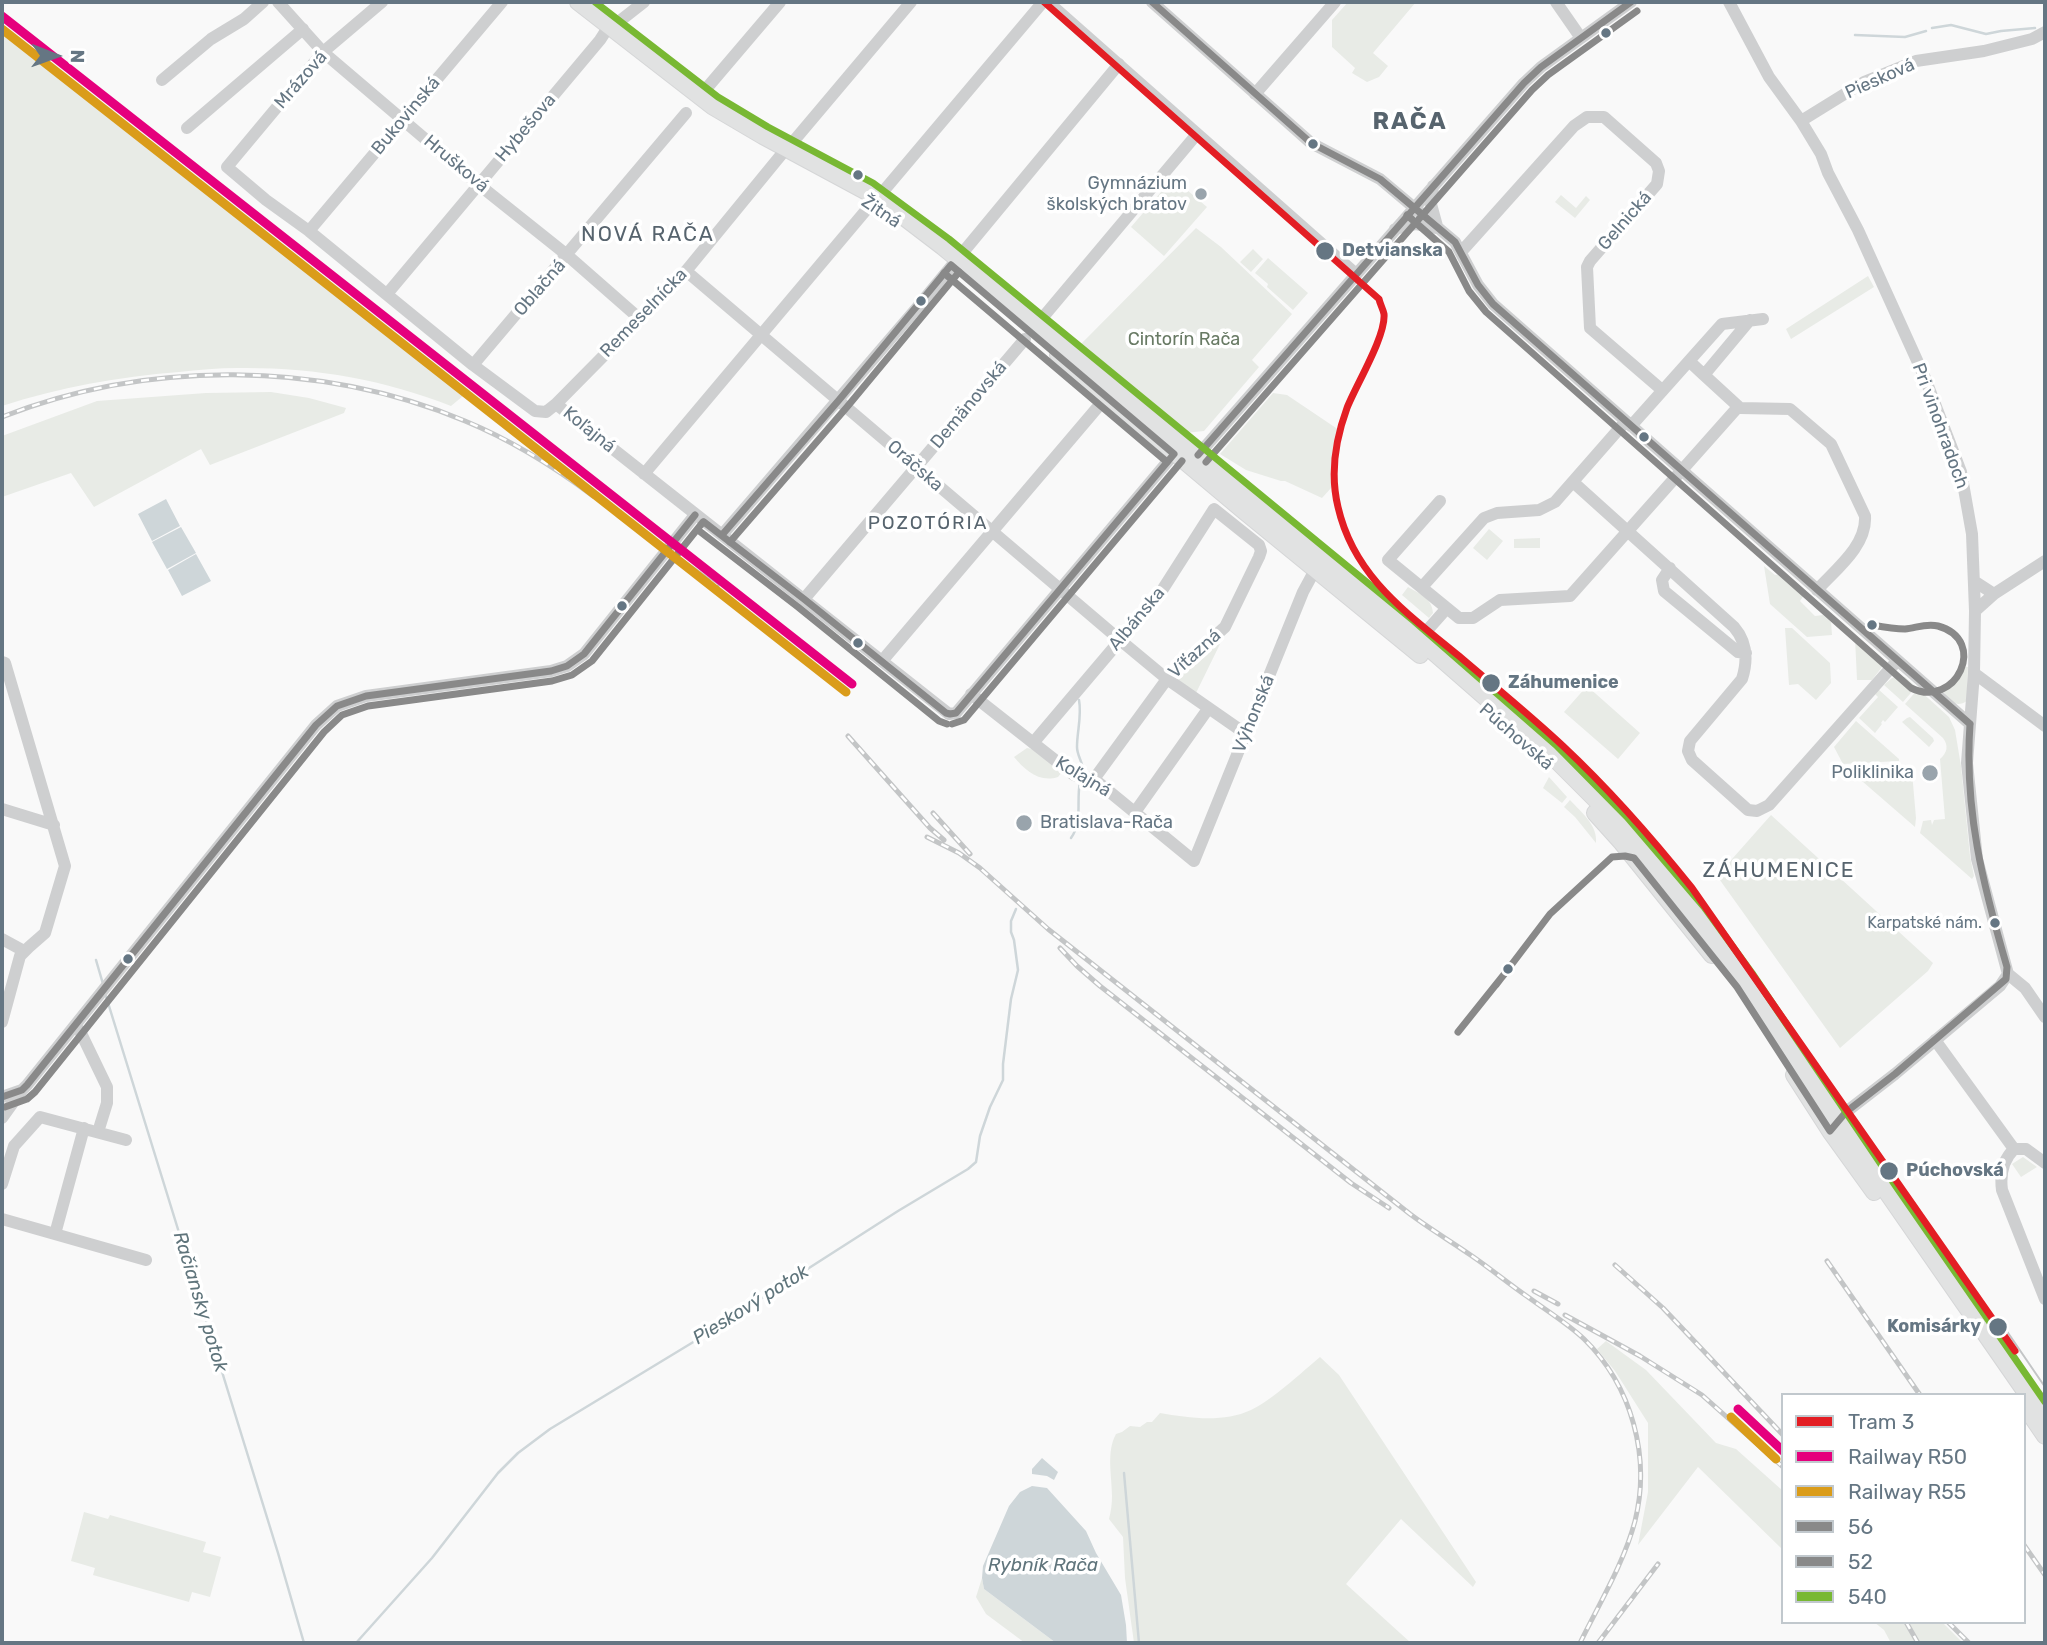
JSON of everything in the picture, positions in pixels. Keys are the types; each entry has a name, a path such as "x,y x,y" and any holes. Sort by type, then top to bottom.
{"main road":[{"name":"Žitná","path":"565,2 607,29"},
{"name":"Žitná","path":"578,2 709,113 784,152 881,211 954,261 1198,455"},
{"name":"Žitná","path":"954,261 1174,454"},
{"path":"1174,454 1198,455 1201,475"},
{"name":"Púchovská","path":"1174,454 1435,654 1549,753 1620,824 1696,914 1743,979 2045,1420"},
{"name":"Púchovská","path":"1198,455 1317,561"},
{"name":"Púchovská","path":"1414,637 1559,773 1677,910 1737,987 1829,1131 1910,1240 2015,1393"},
{"path":"2026,1409 2045,1436"}],"street":[{"path":"163,80 211,39 244,19 263,2"},
{"name":"Hrušková","path":"278,2 323,52 478,184 567,255 640,320"},
{"name":"Mrázová","path":"228,167 323,52 382,2"},
{"name":"Bukovinská","path":"309,231 502,2"},
{"name":"Hybešova","path":"387,294 607,29 644,2"},
{"path":"706,89 780,2"},
{"name":"Remeselnícka","path":"556,404 685,271 911,2"},
{"path":"881,194 1045,2 1356,274"},
{"path":"1152,2 1311,143 1375,176 1455,242 1478,285 1493,304 1970,724"},
{"path":"1255,94 1335,2"},
{"path":"1556,2 1581,38"},
{"path":"1198,455 1524,83 1541,67 1631,2"},
{"path":"1729,2 1742,2"},
{"name":"Pri vinohradoch","path":"1729,2 1769,77 1821,154 1939,412 1955,457 1964,488 1972,534 1974,673 1967,763 1977,859 2008,974 2025,988 2045,1017"},
{"path":"187,128 303,29"},
{"name":"Piesková","path":"1801,121 1864,82 1916,61 1983,51 2032,39 2045,32"},
{"path":"722,535 839,400 1119,64"},
{"name":"Oblačná","path":"473,365 686,113"},
{"name":"Gelnická","path":"1461,252 1574,126 1587,117 1606,118 1657,163 1659,174 1657,184 1587,267 1590,328 1662,390"},
{"path":"1044,316 1197,134"},
{"name":"Koľajná","path":"228,167 473,365 533,410 545,412 556,404 946,713 956,713 971,694 1074,775 1094,779 1194,861"},
{"path":"1433,186 1431,204 1438,228"},
{"path":"644,474 867,209"},
{"path":"1395,229 1416,224 1438,228"},
{"name":"Oráčska","path":"685,271 1167,679 1246,734"},
{"path":"1422,587 1484,518 1497,513 1539,510 1558,499 1722,324 1757,320 1704,375"},
{"name":"Demänovská","path":"804,599 1025,339"},
{"path":"1689,361 1738,407 1748,410 1790,409 1830,443 1865,518 1863,531 1855,548 1816,590"},
{"path":"1440,501 1388,560 1460,618 1473,618 1500,600 1572,596 1738,407"},
{"path":"882,661 1097,408"},
{"path":"971,694 1174,454"},
{"path":"1573,482 1734,627 1742,638 1746,653 1746,667 1742,679 1691,739 1688,748 1693,761 1748,810 1761,810 1769,805 1897,661"},
{"name":"Albánska","path":"1033,743 1161,592 1214,509 1235,526"},
{"path":"2,1118 272,777 333,709 344,702 366,696 551,671 566,666 584,654 695,515"},
{"name":"Víťazná","path":"1094,779 1167,679 1225,627 1261,551 1259,545 1235,526"},
{"name":"Výhonská","path":"1194,861 1317,561"},
{"path":"1975,611 1994,594 2045,561"},
{"path":"1670,568 1662,580 1664,591 1738,652 1746,653"},
{"path":"1973,581 1994,594"},
{"path":"1414,637 1447,608"},
{"path":"2,1022 20,956 46,933 65,866 3,659"},
{"path":"1974,673 2045,726"},
{"path":"1135,812 1209,709"},
{"path":"2,809 54,825"},
{"path":"5,940 24,951"},
{"path":"1839,1121 1846,1112 2000,986 2008,974"},
{"path":"75,1026 80,1031 107,1087 107,1102 98,1132"},
{"path":"1935,1040 2014,1149"},
{"path":"2,1097 22,1090"},
{"path":"2,1184 14,1146 38,1118 43,1116 126,1140"},
{"path":"55,1234 84,1128"},
{"path":"2045,1163 2025,1149 2014,1149 2009,1154 2001,1180 2002,1190 2045,1299"},
{"path":"2,1219 146,1260"}],"green space":[{"path":"1348,2 1416,2 1373,53 1388,66 1379,77 1367,82 1352,73 1355,68 1332,47 1332,20"},
{"path":"2,32 463,396 451,406 346,376 265,368 231,368 111,380 46,393 2,406"},
{"path":"1173,178 1207,207 1164,256 1131,227"},
{"path":"1561,195 1576,208 1586,196 1590,200 1575,218 1555,202"},
{"name":"Cintorín Rača","path":"1196,228 1221,247 1292,314 1252,360 1259,367 1204,431 1185,433 1080,345"},
{"path":"1253,249 1263,259 1251,272 1240,262"},
{"path":"1268,258 1308,293 1293,310 1255,273"},
{"path":"1868,276 1874,287 1791,339 1786,329"},
{"path":"271,392 346,408 344,413 210,465 201,449 94,507 71,473 2,497 2,436 97,401 206,393"},
{"path":"1273,393 1287,395 1339,430 1332,465 1332,487 1322,498 1285,481 1246,470 1220,454"},
{"path":"1489,529 1503,541 1487,560 1473,548"},
{"path":"1540,538 1540,548 1514,548 1514,539"},
{"path":"1764,566 1775,575 1780,574 1804,595 1800,601 1815,616 1823,615 1831,622 1832,635 1807,637 1770,604"},
{"path":"1408,587 1425,597 1430,604 1433,613 1429,618 1402,595"},
{"path":"1785,628 1792,628 1830,663 1831,683 1816,700 1798,684 1789,685"},
{"path":"1855,638 1859,638 1881,657 1882,667 1872,680 1857,680"},
{"path":"1217,643 1220,644 1196,693 1177,679"},
{"path":"1960,666 1968,667 1967,701 1959,704 1949,699 1942,688"},
{"path":"1898,676 1905,677 1916,687 1903,702 1884,685"},
{"path":"1587,686 1640,733 1618,759 1564,712"},
{"path":"1878,689 1898,707 1885,722 1883,720 1875,733 1859,718 1878,697 1874,693"},
{"path":"1918,689 1949,717 1955,730 1974,876 1972,879 1920,833 1923,821 1931,820 1932,825 1934,820 1945,819 1940,759 1947,747 1943,738 1905,704"},
{"path":"1910,717 1933,738 1934,741 1929,747 1902,722"},
{"path":"1856,721 1899,761 1843,764 1834,747"},
{"path":"1027,748 1062,772 1058,777 1039,777 1023,766 1014,757"},
{"path":"1905,765 1912,772 1915,827 1855,775 1859,768"},
{"path":"1549,777 1567,797 1562,803 1543,788"},
{"path":"1570,800 1592,825 1596,843 1564,807"},
{"path":"1771,815 1933,963 1928,971 1840,1048 1717,876"},
{"path":"2023,1157 2037,1167 2021,1177 2012,1164"},
{"path":"1900,1188 1995,1324 1992,1326 2045,1406 2045,1412 1894,1192"},
{"path":"1606,1341 1646,1370 1716,1443 1736,1449 1781,1489 1781,1548 1698,1467 1638,1545 1648,1492 1648,1423 1615,1371 1597,1349"},
{"path":"1320,1357 1339,1375 1476,1582 1473,1587 1401,1519 1346,1584 1411,1643 1134,1643 1125,1578 1123,1537 1109,1519 1112,1499 1110,1456 1116,1434 1130,1426 1140,1427 1152,1422 1160,1413 1218,1418 1251,1410 1268,1400"},
{"path":"84,1512 108,1519 110,1515 206,1542 203,1552 221,1557 210,1597 192,1592 189,1602 93,1575 95,1568 71,1561"},
{"path":"982,1578 984,1589 1056,1643 1025,1643 986,1614 976,1597"},
{"path":"1876,1624 1944,1624 1963,1643 1891,1643 1884,1630"}],"water":[{"path":"166,499 180,526 152,541 138,514"},
{"path":"181,527 196,553 167,569 152,542"},
{"path":"196,554 211,581 182,596 168,570"},
{"path":"1042,1458 1058,1472 1054,1480 1032,1474 1032,1469"},
{"name":"Rybník Rača","path":"1032,1486 1047,1488 1086,1531 1121,1595 1127,1643 1056,1643 984,1589 983,1566 1009,1506 1020,1492"}],"waterway":[{"name":"Pieskový potok","path":"1932,28 1951,25 1986,34 2035,28"},
{"name":"Pieskový potok","path":"1855,35 1905,37 1926,31"},
{"name":"Pieskový potok","path":"1079,700 1077,747 1083,769"},
{"name":"Pieskový potok","path":"1071,838 1077,825 1080,782"},
{"name":"Pieskový potok","path":"356,1643 432,1558 498,1473 518,1453 550,1429 695,1341 976,1162 980,1136 1003,1080 1011,999 1018,970 1011,932 1011,921 1016,909"},
{"name":"Račiansky potok","path":"96,960 103,984"},
{"name":"Račiansky potok","path":"105,993 304,1643"},
{"path":"1124,1473 1139,1643"}],"tram line":[{"name":"3","path":"1044,2 1379,299 1384,314 1380,335 1347,408 1335,456 1334,482 1338,507 1356,554 1385,592 1402,608 1525,712 1580,763 1677,869 2015,1351"},
{"path":"2002,1324 2045,1387"}],"railway":[{"path":"2,417 58,398 115,385 174,377 233,375 293,378 352,387 409,401 465,421 531,454 593,496"},
{"path":"619,516 717,586"},
{"path":"848,736 930,828 944,840"},
{"path":"933,813 970,854"},
{"path":"927,837 959,853 980,868 1048,929 1410,1214 1571,1328 1601,1358 1614,1378 1634,1424 1641,1472 1635,1521 1630,1537 1580,1643"},
{"path":"1060,948 1100,986 1351,1183 1389,1208"},
{"path":"1827,1261 1919,1393"},
{"path":"1615,1265 1663,1308 1781,1433"},
{"path":"1534,1291 1558,1304"},
{"path":"1565,1315 1640,1356 1702,1395 1781,1465"},
{"path":"2026,1548 2045,1575"},
{"path":"1598,1643 1658,1564"},
{"path":"1907,1624 1918,1643"},
{"path":"1950,1624 1969,1643"}],"rail line":[{"name":"R50","path":"2,16 852,684"},
{"name":"R55","path":"2,29 846,692"},
{"name":"R50","path":"1738,1409 1781,1449"},
{"name":"R55","path":"1731,1417 1776,1459"}],"transit line":[{"name":"540","path":"595,2 718,97 873,183 949,239 1414,621 1556,745 1627,817 1704,907 2045,1402"},
{"name":"56","path":"1152,2 1311,143 1380,179 1455,242 1478,285 1493,304 1970,724"},
{"name":"56","path":"1198,455 1524,83 1541,67 1631,2"},
{"name":"52","path":"1206,462 1532,90 1548,75 1637,11"},
{"name":"52","path":"1407,215 1449,252 1469,291 1486,312 1911,688 1927,692 1941,690 1953,682 1964,658 1962,645 1953,634 1934,625 1905,629 1872,625"},
{"name":"56","path":"951,265 1174,454"},
{"name":"56","path":"722,535 951,265"},
{"name":"52","path":"730,542 959,272"},
{"name":"52","path":"944,273 1167,462"},
{"name":"56","path":"950,714 956,713 1174,454"},
{"name":"52","path":"952,724 964,720 1182,461"},
{"name":"56","path":"2,1097 22,1090 27,1085 316,725 337,706 366,696 551,671 567,666 584,654 695,515"},
{"name":"52","path":"5,1107 27,1099 35,1092 324,732 342,715 368,706 552,681 572,675 592,661 703,522"},
{"name":"56","path":"704,522 950,714"},
{"name":"52","path":"698,530 939,721 947,724"},
{"name":"56","path":"1496,985 1550,914 1612,857 1634,858 1737,987 1830,1131 1846,1112 1895,1074 2006,979 2007,967 1977,847 1970,787 1970,724"},
{"name":"56","path":"1458,1032 1510,967"}],"place":[{"name":"Gymnázium školských bratov","path":"1201,194"},
{"name":"Detvianska","path":"1325,251"},
{"name":"Záhumenice","path":"1491,683"},
{"name":"Poliklinika","path":"1930,773"},
{"name":"Bratislava-Rača","path":"1024,823"},
{"name":"Karpatské nám.","path":"1995,923"},
{"name":"Púchovská","path":"1889,1171"},
{"name":"Komisárky","path":"1998,1327"}],"district":[{"name":"RAČA","path":"1410,122"},
{"name":"NOVÁ RAČA","path":"648,235"},
{"name":"POZOTÓRIA","path":"928,524"},
{"name":"ZÁHUMENICE","path":"1779,871"}]}
